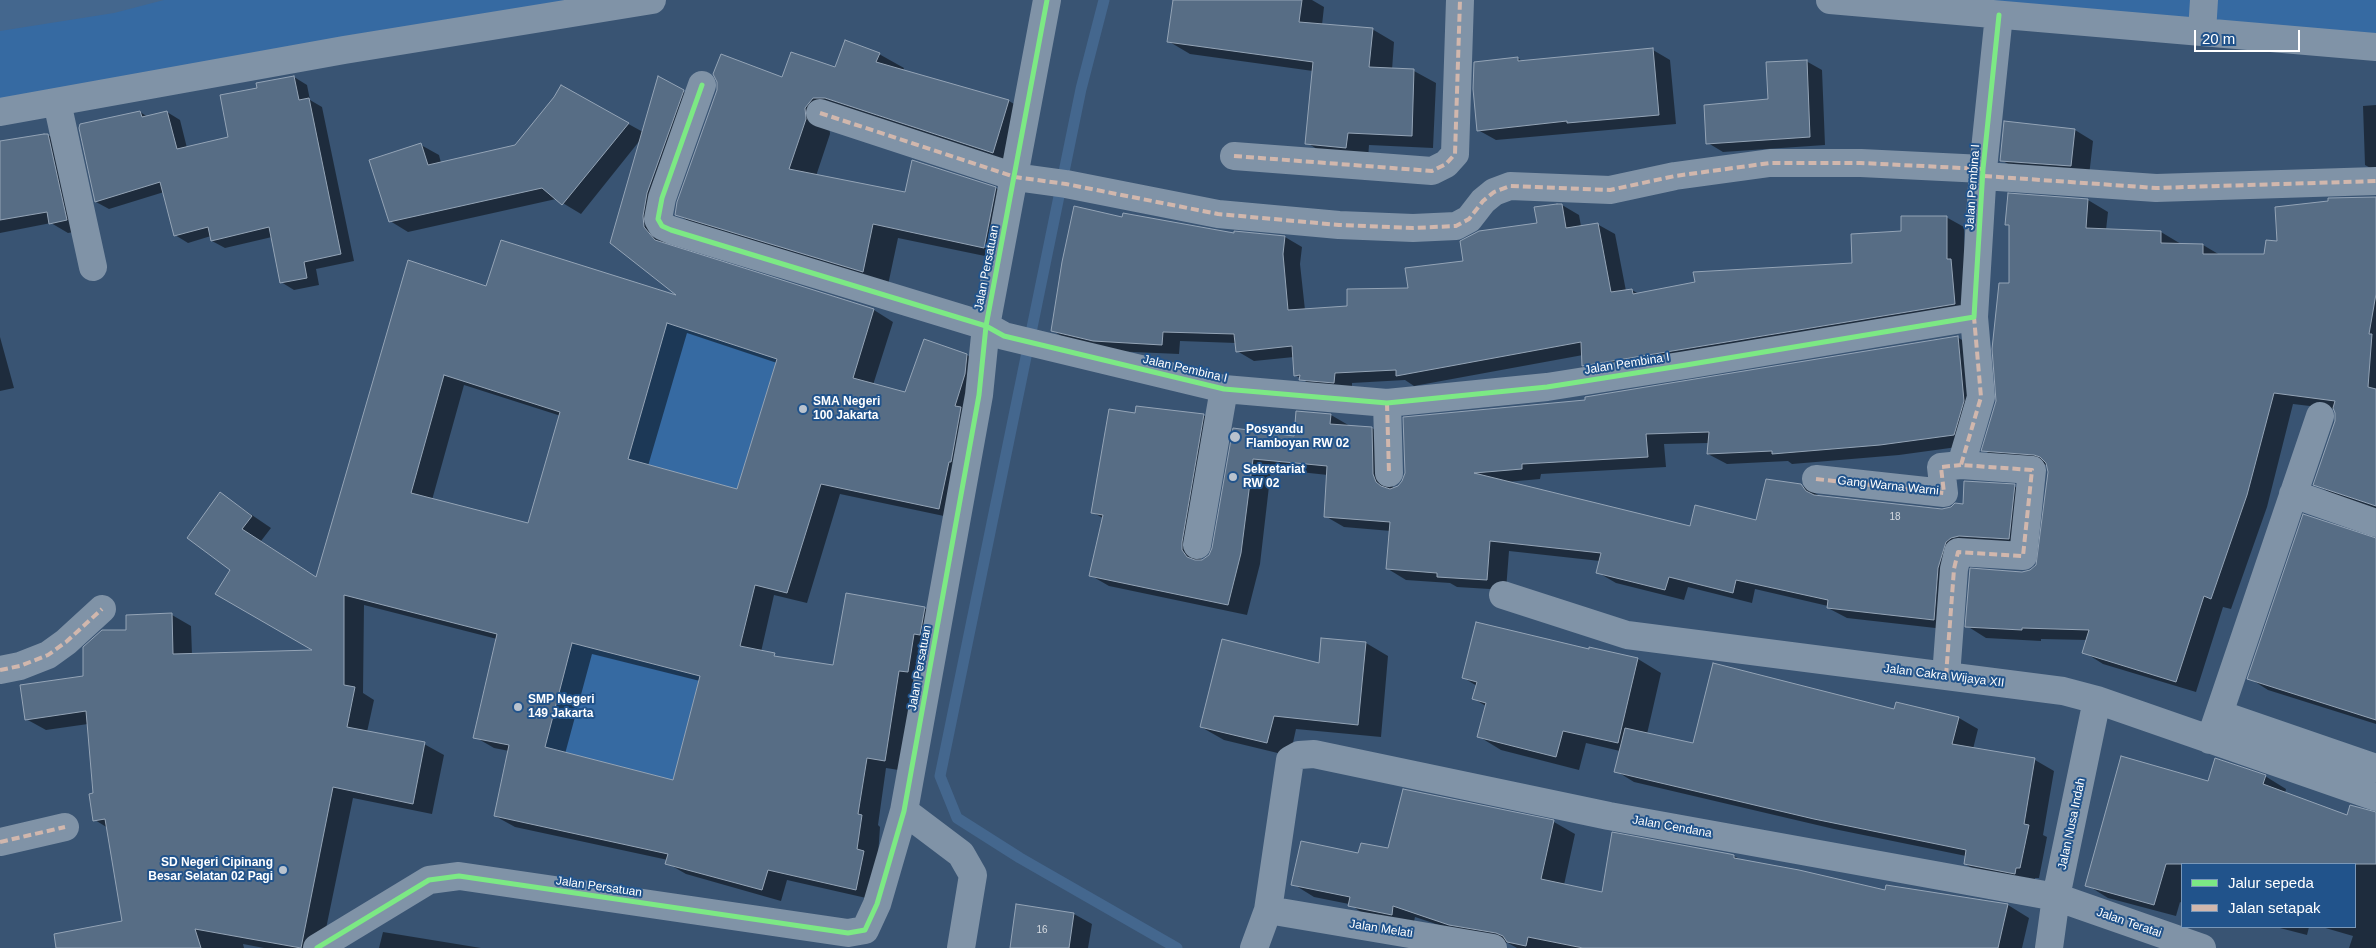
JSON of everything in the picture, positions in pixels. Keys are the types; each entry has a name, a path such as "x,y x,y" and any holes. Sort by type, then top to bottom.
{"street":[{"path":"0,112 344,50 652,0"},
{"name":"Jalan Persatuan","path":"317,948 430,880 459,876 848,933 865,930 877,904 904,811 979,395 995,331 1026,178 1047,0"},
{"path":"1234,156 1432,171 1446,164 1456,154 1460,0"},
{"path":"1830,0 1999,15 2203,14 2376,47"},
{"name":"Jalan Pembina I","path":"702,85 662,198 658,219 662,226 1031,342 1224,389 1387,403 1547,386 1686,366 1974,317 1984,172 1999,15"},
{"path":"57,102 93,267"},
{"path":"820,113 1026,178 1218,214 1339,225 1413,228 1456,226 1463,224 1483,201 1494,192 1510,186 1610,190 1675,176 1770,163 1861,163 2156,188 2376,181"},
{"path":"1961,465 1981,397 1974,317"},
{"path":"1197,545 1224,389"},
{"path":"1387,403 1389,473"},
{"path":"2210,740 2320,416"},
{"name":"Gang Warna Warni","path":"1816,479 1944,493 1941,467 1961,465 2032,470 2023,556 1958,552 1954,568 1946,676"},
{"path":"2293,494 2376,523"},
{"name":"Jalan Cakra Wijaya XII","path":"1503,595 1627,635 2063,691 2097,700 2376,797"},
{"path":"0,670 20,666 48,655 66,642 102,609"},
{"name":"Jalan Nusa Indah","path":"2049,948 2056,898 2097,700"},
{"path":"2219,714 2376,768"},
{"name":"Jalan Cendana","path":"1268,910 1290,760 1299,755 1314,754 1609,816 2056,898"},
{"path":"904,811 961,854 973,875 961,948"},
{"path":"0,842 65,828"},
{"name":"Jalan Teratai","path":"2056,898 2202,948"},
{"path":"1254,948 1268,910"},
{"name":"Jalan Melati","path":"1268,910 1494,948"}],"shaded area":[{"path":"0,0 617,0 0,112"},
{"path":"0,0 164,0 114,13 0,31"},
{"path":"1830,0 2376,0 2376,47"},
{"path":"667,323 777,359 737,489 628,459"},
{"path":"572,643 700,676 673,780 545,747"}],"building":[{"path":"1173,0 1302,0 1299,22 1373,28 1369,67 1414,69 1412,136 1348,133 1346,148 1305,144 1313,62 1167,42"},
{"path":"845,40 880,53 876,62 1009,100 993,153 825,98 813,98 805,108 806,119 789,169 905,192 912,160 996,187 984,248 873,224 863,272 675,215 677,202 717,90 717,82 713,74 721,54 782,77 791,52 835,67"},
{"path":"1653,48 1659,115 1567,123 1567,121 1477,131 1473,89 1474,62 1518,57 1518,61"},
{"path":"1807,60 1810,137 1706,144 1704,105 1768,99 1766,62"},
{"path":"294,76 299,100 309,98 341,254 304,262 307,278 280,283 269,227 211,241 208,227 174,236 160,182 95,202 79,128 80,124 140,111 142,117 167,111 177,149 228,137 220,95 257,88 256,83"},
{"path":"658,76 684,90 647,193 643,216 644,227 655,240 874,309 853,378 905,392 924,339 967,354 965,374 955,406 961,407 951,462 949,462 939,509 821,484 787,593 755,585 740,646 775,653 774,656 833,665 846,593 925,607 920,635 914,634 908,672 899,671 885,761 867,758 858,814 862,815 857,849 864,851 856,890 768,870 762,890 665,864 668,854 494,816 509,745 473,738 497,634 344,595 344,685 355,687 347,727 425,742 413,804 333,787 301,948 195,929 201,948 56,948 54,934 122,921 105,819 93,821 89,794 93,793 86,711 25,720 20,685 83,676 83,647 102,630 126,630 126,615 172,613 173,654 312,650 215,594 230,570 187,538 220,492 252,516 242,529 316,577 408,260 486,286 501,240 676,295 610,243","holes":["667,323 777,359 737,489 628,459","444,375 560,412 528,523 411,493","572,643 700,676 673,780 545,747"]},
{"path":"561,85 629,123 562,205 542,188 389,222 369,160 421,143 428,165 515,145 554,97"},
{"path":"2004,121 2075,129 2071,166 2000,161"},
{"path":"48,134 67,220 49,224 47,212 0,220 0,141"},
{"path":"2008,193 2088,199 2086,228 2161,231 2161,243 2203,244 2203,254 2264,254 2266,240 2277,241 2275,207 2328,201 2328,198 2376,197 2376,294 2369,334 2372,334 2368,387 2376,389 2376,506 2313,485 2335,421 2333,408 2335,401 2274,393 2247,495 2211,599 2204,596 2176,682 2082,653 2089,630 2022,628 2022,630 1965,627 1970,568 2022,572 2030,570 2036,565 2048,472 2046,463 2040,457 2034,455 1981,451 1996,401 1992,349 1999,283 2009,283 2009,225 2005,225"},
{"path":"1562,204 1566,228 1598,223 1611,292 1632,289 1633,294 1695,282 1693,272 1852,263 1851,234 1901,231 1901,216 1947,216 1947,259 1951,259 1955,304 1582,366 1581,342 1396,376 1396,370 1335,373 1334,383 1299,380 1300,375 1294,376 1292,346 1236,352 1234,334 1163,332 1162,345 1093,341 1051,331 1062,262 1074,206 1122,217 1123,213 1234,233 1234,231 1285,236 1283,254 1288,310 1347,306 1347,289 1408,288 1405,268 1463,261 1460,241 1479,231 1537,223 1534,207"},
{"path":"1958,336 1964,401 1954,435 1880,445 1772,454 1772,451 1707,454 1709,432 1646,434 1648,457 1522,464 1522,469 1474,473 1690,526 1695,505 1756,520 1766,479 1801,484 1806,491 1814,495 1942,509 1951,507 1955,503 1963,504 1964,481 2015,484 2009,539 1959,536 1951,538 1946,542 1938,568 1934,620 1827,608 1828,600 1736,580 1733,593 1669,577 1665,590 1596,573 1601,553 1490,541 1487,580 1437,577 1437,573 1386,569 1390,522 1324,517 1327,466 1253,459 1241,553 1228,605 1089,576 1103,515 1091,513 1109,409 1135,413 1136,406 1204,414 1182,542 1182,550 1187,557 1202,560 1209,555 1212,548 1233,428 1294,436 1296,411 1331,414 1330,424 1372,427 1373,474 1376,482 1390,489 1398,486 1405,473 1403,417 1585,400 1585,397"},
{"path":"2303,514 2376,538 2376,720 2247,679"},
{"path":"1476,622 1589,649 1589,647 1638,658 1618,743 1563,731 1556,757 1477,737 1486,703 1472,699 1477,682 1462,678"},
{"path":"1321,638 1366,642 1358,725 1274,716 1267,743 1200,727 1222,639 1319,663"},
{"path":"1713,663 1894,709 1896,702 1959,717 1952,744 2035,758 2024,824 2029,825 2020,868 2016,868 2015,874 1964,864 1966,850 1814,819 1614,772 1625,728 1693,743"},
{"path":"2121,756 2208,781 2215,758 2266,775 2263,784 2347,815 2350,805 2376,812 2376,864 2166,864 2154,905 2085,886"},
{"path":"1403,789 1554,820 1541,879 1602,892 1612,832 1730,854 1734,855 1734,858 1799,870 1885,890 1886,885 2008,904 1998,948 1583,948 1528,937 1526,946 1507,942 1503,936 1496,933 1449,925 1393,906 1392,915 1348,906 1350,897 1291,885 1301,841 1358,853 1361,843 1388,848"},
{"path":"1016,904 1074,913 1069,948 1010,948"}],"waterway":[{"path":"1104,0 1081,89 940,776 957,818 1020,858 1177,948"}],"marked path":[{"path":"1234,156 1432,171 1446,164 1455,154 1460,0"},
{"path":"820,113 1015,177 1066,184 1218,214 1339,225 1413,228 1456,226 1469,219 1483,201 1494,192 1510,186 1610,190 1675,176 1770,163 1861,163 1983,169"},
{"path":"1984,176 2156,188 2376,181"},
{"path":"1946,676 1954,569 1958,552 2023,556 2032,470 1961,465 1981,397 1974,317"},
{"path":"1387,403 1389,473"},
{"path":"1816,479 1944,493 1941,467 1961,465"},
{"path":"0,670 20,666 48,655 66,642 102,609"},
{"path":"0,842 65,827"}],"cycle path":[{"path":"317,948 429,880 459,876 848,933 865,930 877,904 904,811 979,395 986,326 1047,0"},
{"path":"702,85 662,198 658,219 662,226 986,326 1004,336 1224,389 1387,403 1547,387 1974,317 1983,169 1999,15"}],"place":[{"name":"SMA Negeri 100 Jakarta","path":"803,409"},
{"name":"Posyandu Flamboyan RW 02","path":"1235,437"},
{"name":"Sekretariat RW 02","path":"1233,477"},
{"name":"SMP Negeri 149 Jakarta","path":"518,707"},
{"name":"SD Negeri Cipinang Besar Selatan 02 Pagi","path":"283,870"}]}
